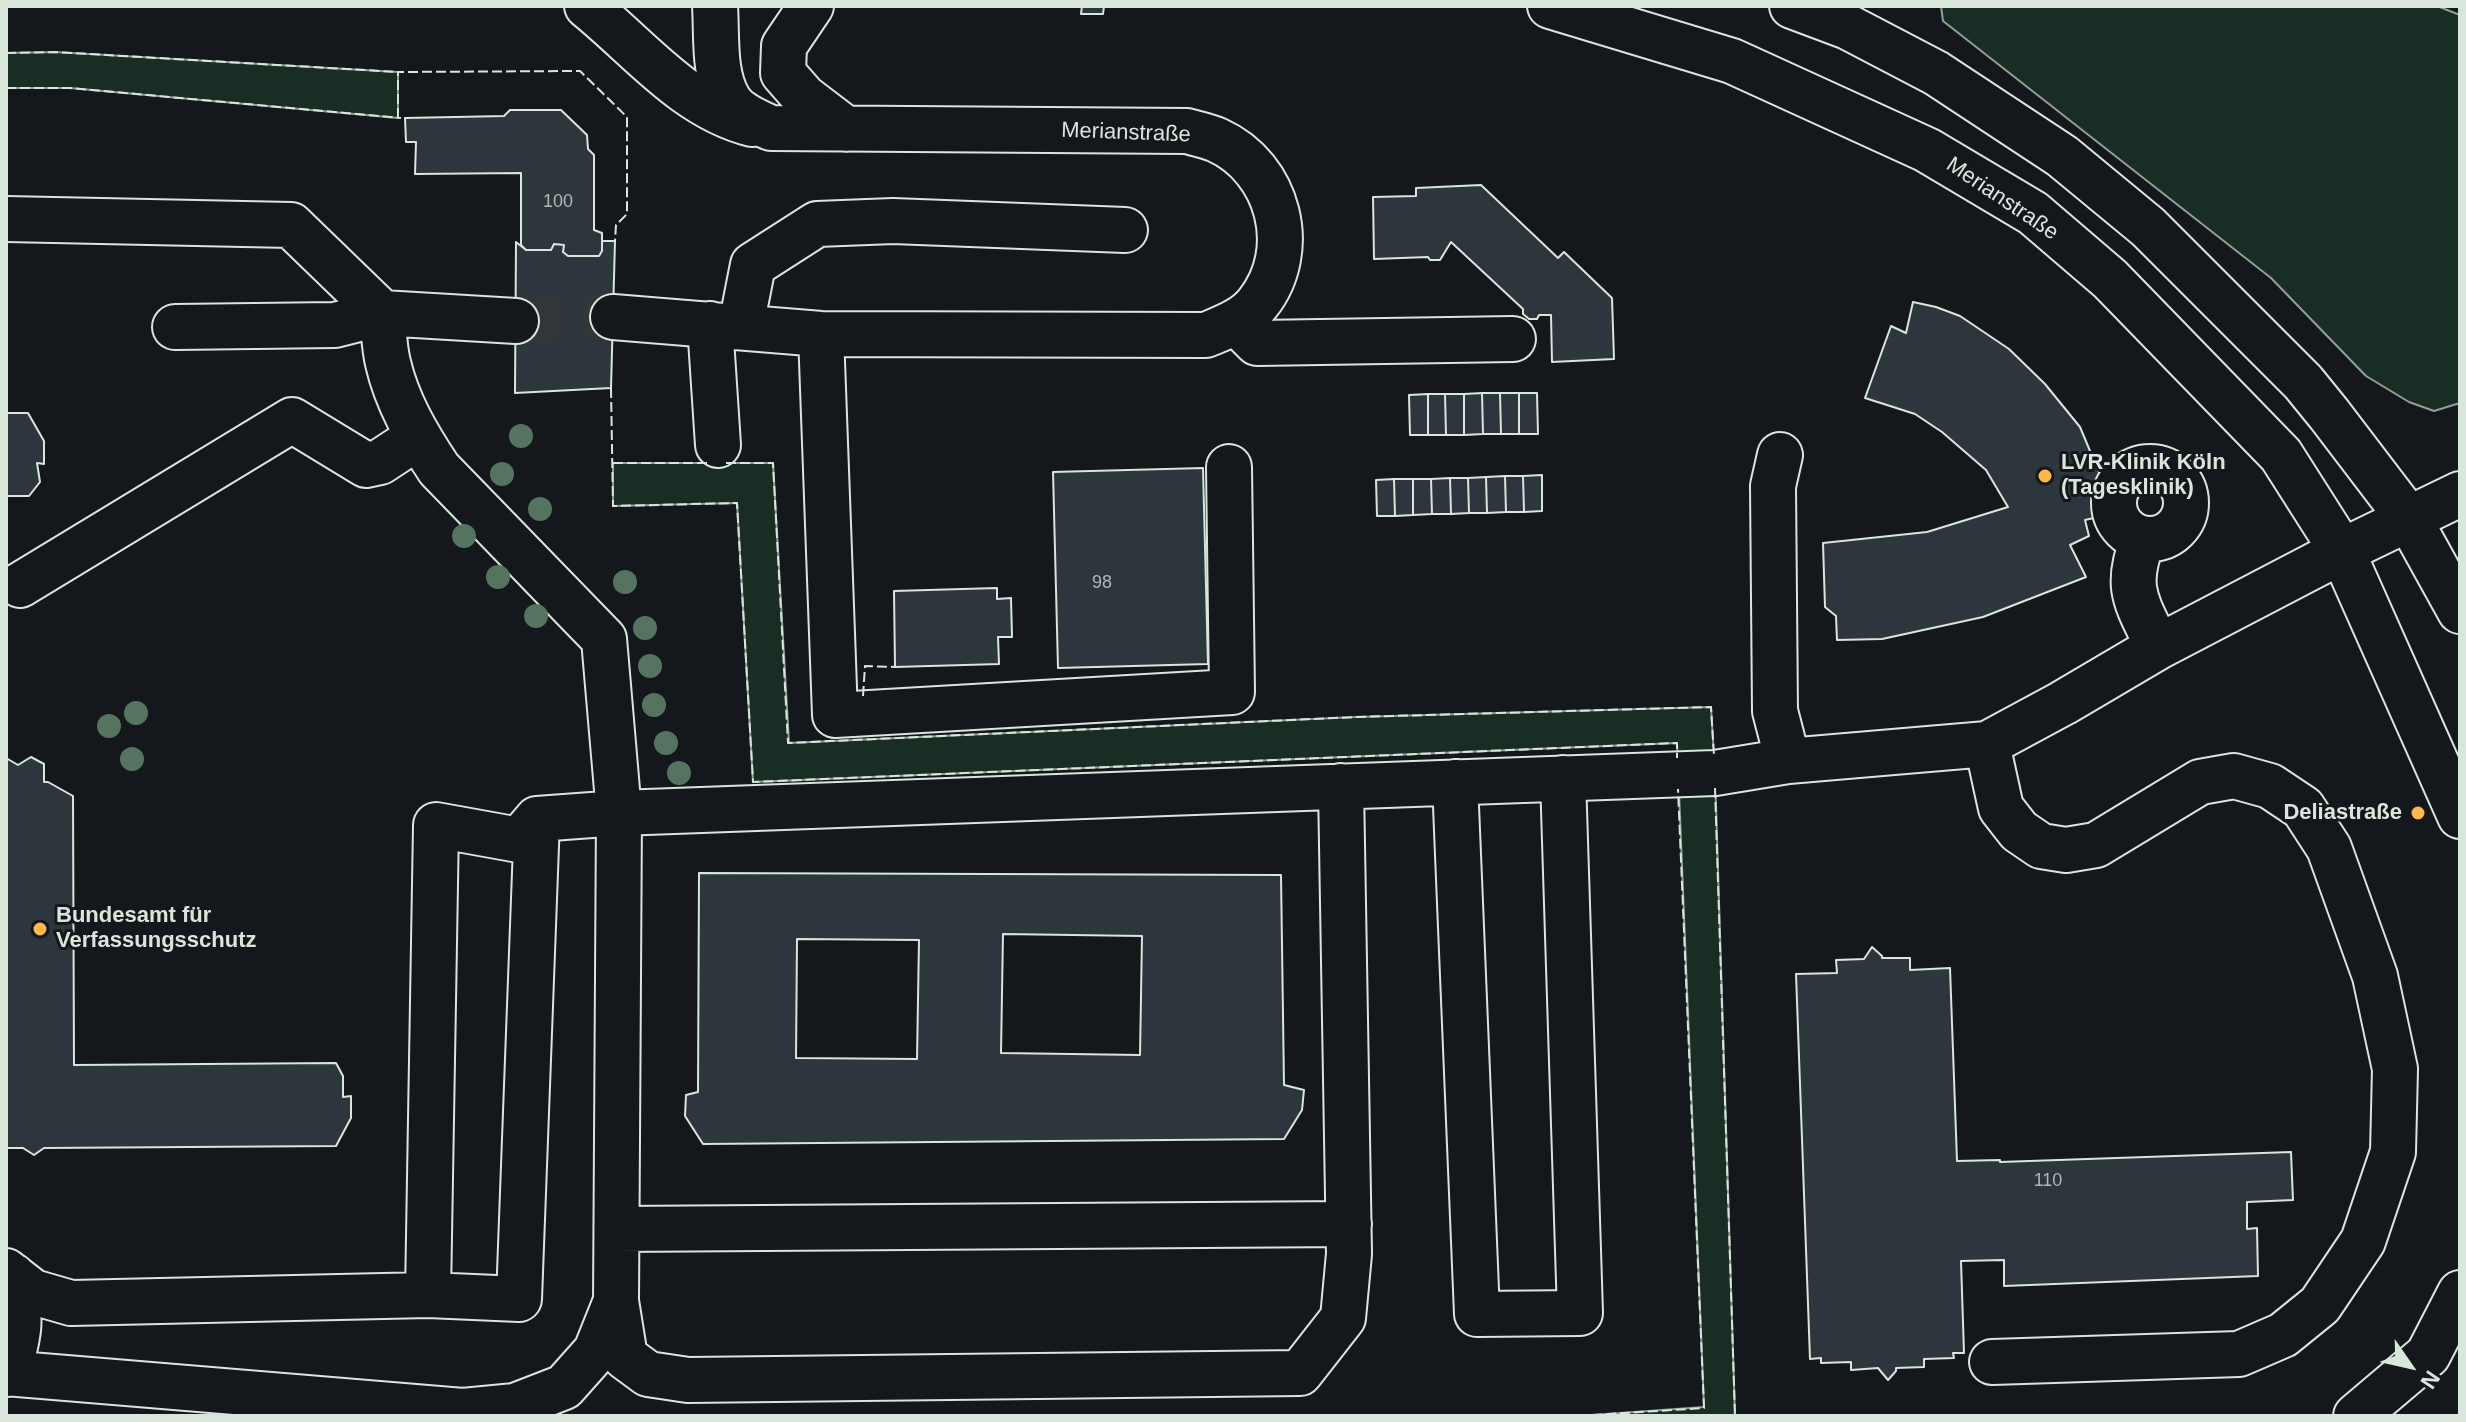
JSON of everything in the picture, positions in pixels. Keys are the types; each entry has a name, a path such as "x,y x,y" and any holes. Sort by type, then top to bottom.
{"main road":[{"path":"587,6 691,97 726,117 771,128"},
{"name":"Merianstraße","path":"613,317 821,334 1206,335 1236,322 1257,304 1276,274 1282,244 1279,215 1264,179 1238,153 1218,140 1187,131 771,128 748,118 729,102 719,71 715,6"},
{"path":"811,6 784,46 783,73 804,97 846,129"},
{"name":"Merianstraße","path":"1550,6 1732,61 1927,150 2033,213 2110,279 2281,455 2342,551 2460,816"},
{"path":"1792,6 1848,27 1936,73 2062,156 2148,227 2303,382 2409,519 2460,611"},
{"path":"6,219 291,225 382,313 387,362 399,401 439,469 604,639 619,813 616,1301 625,1357 648,1374 688,1380 1300,1373 1343,1318 1349,1254 1341,786"},
{"path":"718,445 707,323 753,265 817,224 893,221 1125,230"},
{"path":"175,327 335,325 382,313 516,321"},
{"path":"1236,322 1257,343 1513,339"},
{"path":"821,334 835,715 1232,692 1229,467"},
{"path":"20,585 292,420 366,465 380,462 418,437"},
{"path":"1780,455 1773,486 1775,711 1788,761"},
{"path":"428,1295 436,825 519,840 537,819 619,813 1715,773 1788,761 1987,744 2158,647 2342,551 2460,494"},
{"path":"2143,539 2134,561 2131,580 2135,598 2158,647"},
{"path":"1987,744 2001,808 2019,831 2041,846 2066,850 2096,845 2200,782 2234,776 2270,786 2303,808 2329,848 2375,976 2395,1069 2393,1152 2363,1241 2320,1305 2283,1335 2239,1354 1992,1362"},
{"path":"1455,782 1477,1314 1580,1313 1563,778"},
{"path":"9,1273 33,1292 71,1303 428,1295 519,1299 537,819"},
{"path":"617,1229 1349,1224"},
{"path":"9,1273 21,1312 17,1344 7,1374 463,1411 515,1406 564,1387 596,1351 616,1301"},
{"path":"2356,1416 2428,1355 2460,1293"}],"green space":[{"path":"1941,6 2437,6 2460,15 2460,403 2434,411 2409,402 2366,376 2271,278 1943,21"},
{"path":"55,52 398,72 398,118 70,88 6,88 6,53"},
{"path":"613,463 773,463 789,743 1356,717 1711,707 1735,1416 1578,1416 1704,1407 1677,743 753,782 737,503 613,506"}],"building":[{"path":"1082,6 1104,6 1103,14 1081,14"},
{"path":"510,110 561,110 587,135 588,149 594,155 594,230 602,233 599,256 568,256 563,252 564,245 554,244 551,250 526,250 521,245 521,173 415,174 416,142 406,142 405,118 504,116"},
{"path":"1481,185 1558,258 1564,252 1612,298 1614,359 1552,362 1551,315 1529,319 1523,314 1523,309 1451,242 1440,260 1430,260 1428,257 1374,259 1373,197 1416,196 1416,188"},
{"path":"602,241 615,241 611,388 515,393 516,242 526,250 551,250 554,244 564,245 563,252 568,256 599,256"},
{"name":"LVR-Klinik Köln (Tagesklinik)","path":"1913,302 1960,316 2009,349 2045,384 2080,427 2103,482 2111,514 2085,520 2089,536 2070,545 2086,577 1983,617 1882,639 1837,640 1836,616 1825,607 1823,543 1927,532 2008,507 1986,470 1942,432 1915,414 1865,398 1891,326 1906,333"},
{"path":"1482,393 1500,393 1501,434 1483,434"},
{"path":"1482,393 1483,434 1464,435 1464,394"},
{"path":"1500,393 1519,393 1519,434 1501,434"},
{"path":"1519,393 1537,393 1538,434 1519,434"},
{"path":"1428,394 1445,394 1446,435 1428,435"},
{"path":"1428,394 1428,435 1410,435 1409,395"},
{"path":"1445,394 1464,394 1464,435 1446,435"},
{"path":"6,413 28,413 44,441 44,464 37,463 40,482 29,496 6,496"},
{"path":"1203,468 1208,664 1058,668 1053,472"},
{"path":"1542,475 1542,511 1524,512 1523,476"},
{"path":"1505,476 1506,512 1487,513 1486,477"},
{"path":"1505,476 1523,476 1524,512 1506,512"},
{"path":"1486,477 1487,513 1469,513 1468,478"},
{"path":"1450,478 1451,514 1432,514 1431,479"},
{"path":"1450,478 1468,478 1469,513 1451,514"},
{"path":"1394,479 1395,516 1377,516 1376,480"},
{"path":"1394,479 1413,479 1413,515 1395,516"},
{"path":"1413,479 1431,479 1432,514 1413,515"},
{"path":"997,588 997,599 1011,598 1012,637 998,637 999,664 895,667 894,591"},
{"name":"Bundesamt für Verfassungsschutz","path":"31,757 44,764 44,782 73,796 74,1065 336,1063 343,1076 343,1097 351,1096 351,1118 336,1146 44,1148 34,1155 23,1148 6,1148 6,758 18,765"},
{"path":"699,873 1281,875 1284,1085 1304,1090 1302,1110 1284,1139 703,1144 685,1116 686,1095 698,1092","holes":["1003,934 1142,936 1140,1055 1001,1053","797,939 919,940 917,1059 796,1058"]},
{"path":"1872,947 1882,958 1910,958 1910,970 1950,968 1957,1161 2291,1152 2293,1200 2247,1202 2247,1229 2257,1228 2258,1276 2004,1286 2004,1260 1961,1261 1964,1353 1953,1353 1954,1358 1924,1359 1924,1367 1896,1368 1888,1380 1878,1368 1851,1370 1851,1362 1821,1363 1821,1358 1810,1359 1796,974 1837,973 1836,960 1864,959"}],"tunnel":[{"path":"516,321 613,317"}],"fence":[{"path":"6,53 55,52 398,72"},
{"path":"398,118 398,72 580,71 627,117 627,214 616,225 615,241"},
{"path":"6,88 70,88 401,118"},
{"path":"611,388 613,506 737,503 753,782 1677,743 1677,758"},
{"path":"613,463 710,463"},
{"path":"726,463 773,463 788,743 1356,717 1711,707 1714,756"},
{"path":"863,696 865,666 895,667"},
{"path":"1715,788 1735,1416"},
{"path":"1578,1416 1704,1408 1678,789"}],"place":[{"name":"LVR-Klinik Köln (Tagesklinik)","path":"2045,476"},
{"name":"Deliastraße","path":"2418,813"},
{"name":"Bundesamt für Verfassungsschutz","path":"40,929"}]}
